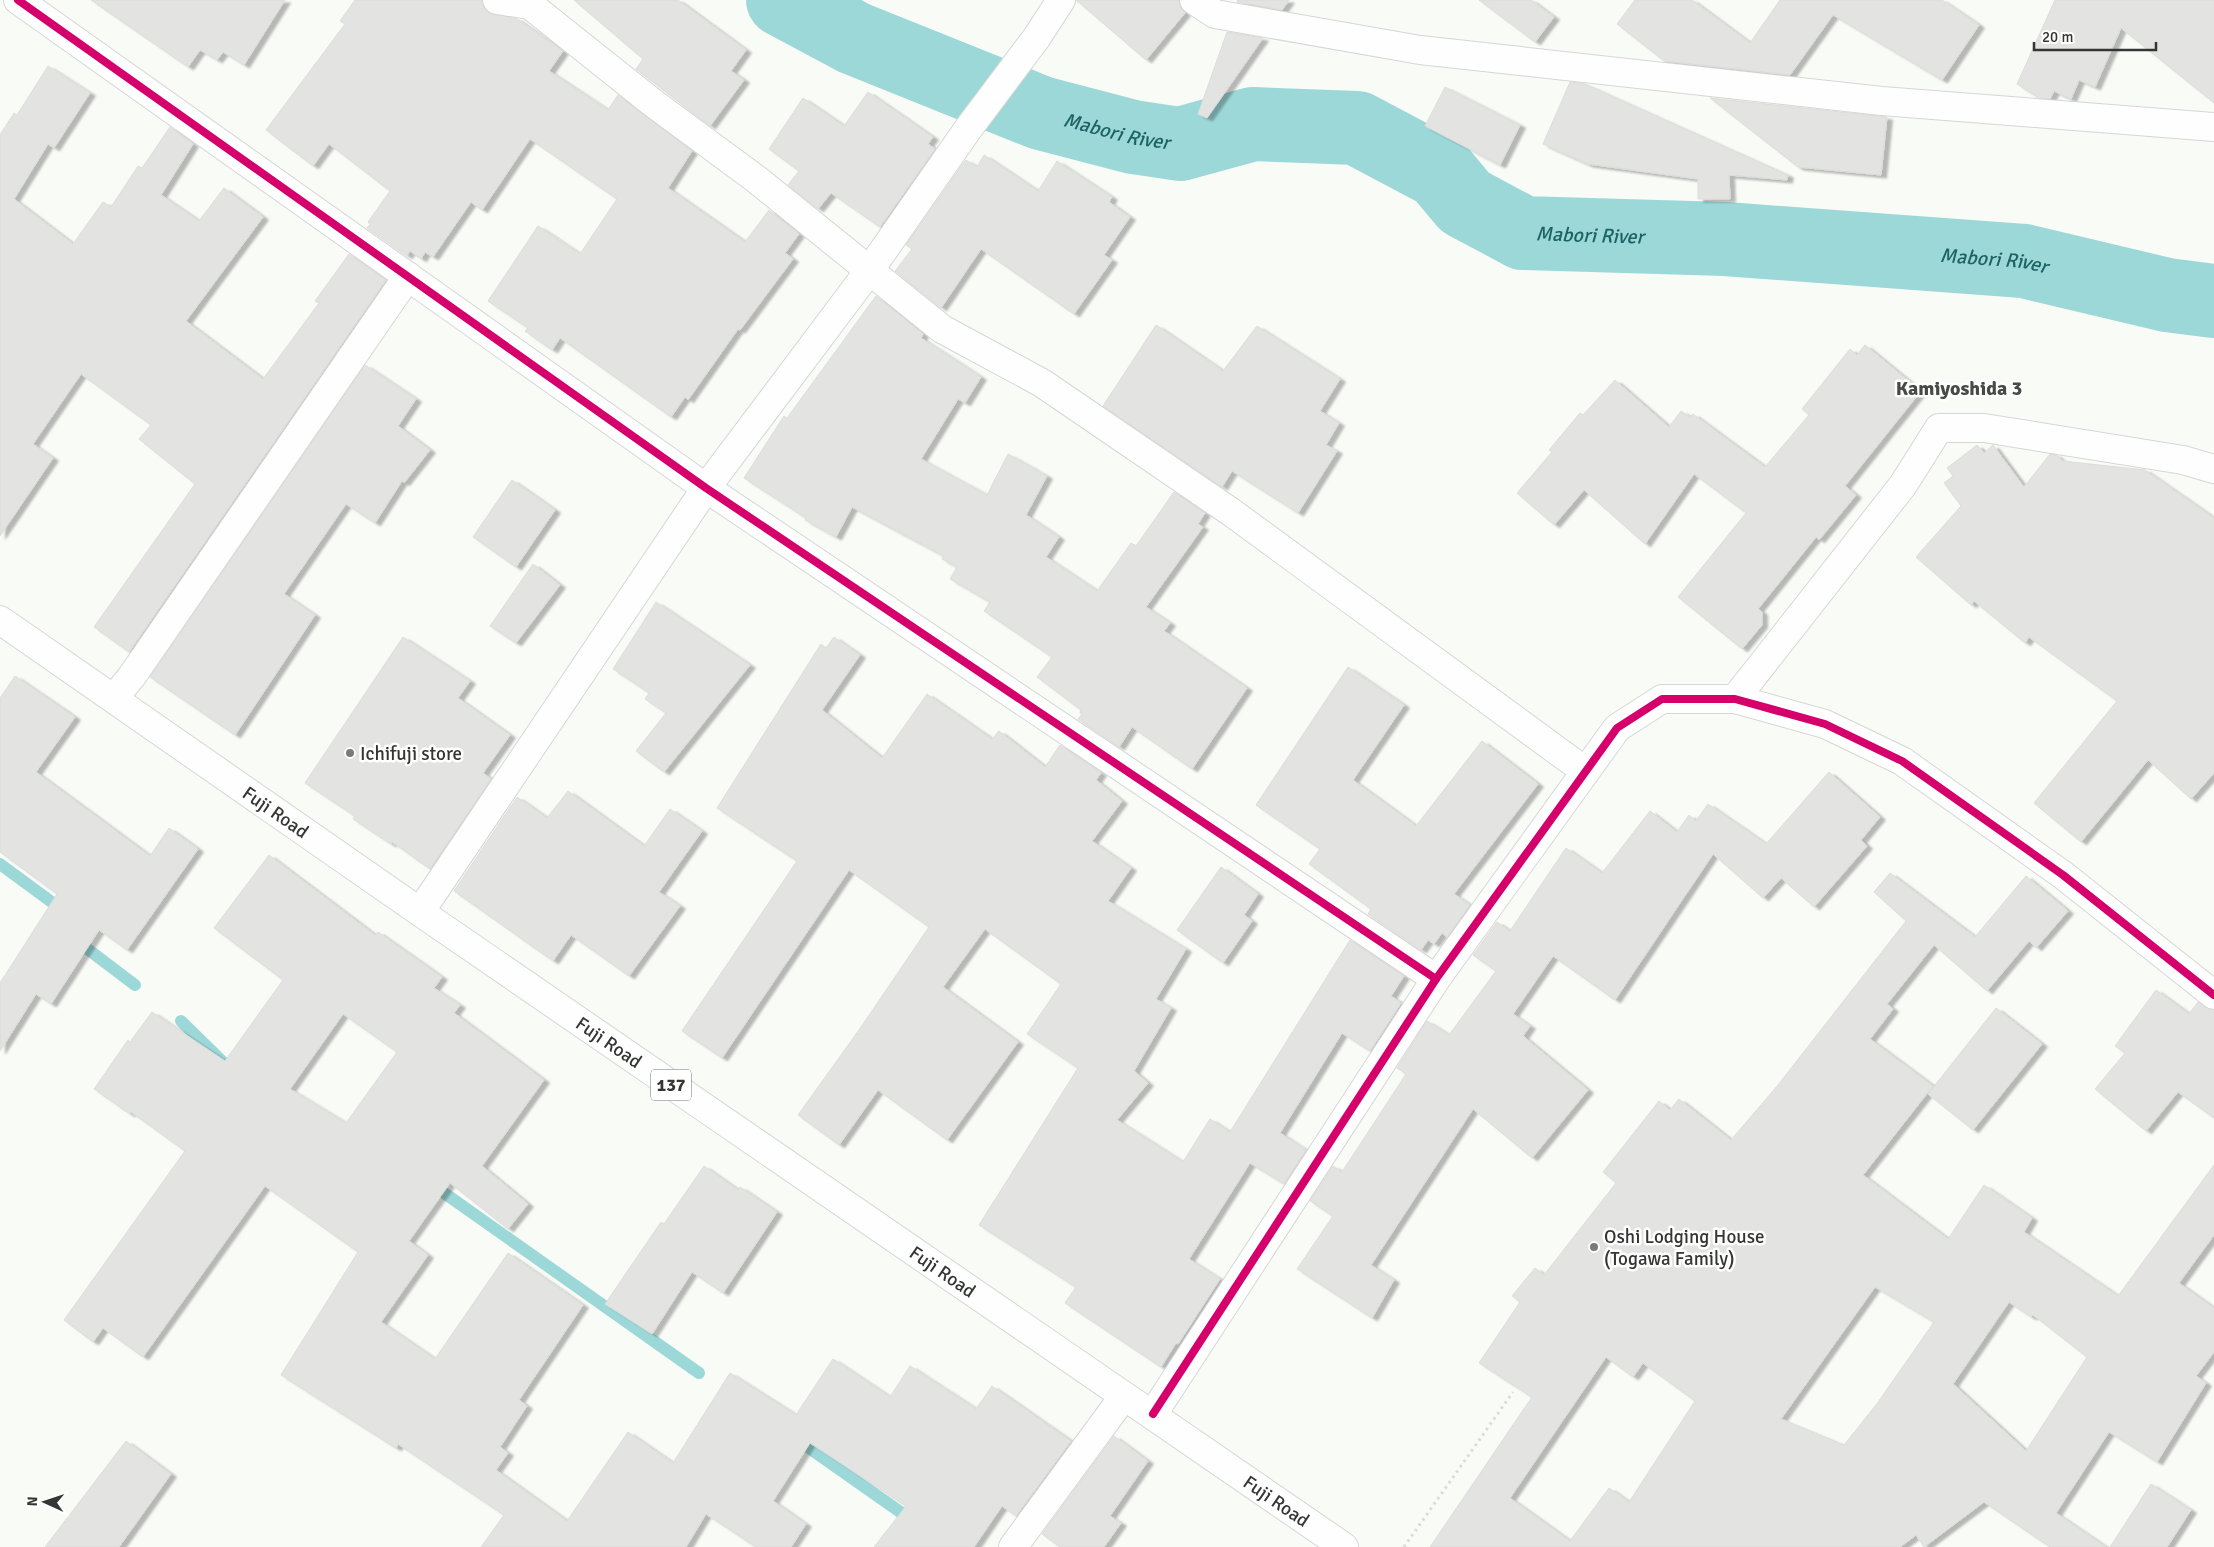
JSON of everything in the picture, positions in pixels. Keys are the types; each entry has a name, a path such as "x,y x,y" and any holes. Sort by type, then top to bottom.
{"main road":[{"path":"18,0 706,488 1436,979"},
{"path":"497,0 530,5 653,103 756,179 942,329 1042,383 1231,512 1585,771"},
{"path":"420,912 706,488 869,271 968,128 1037,37 1061,0"},
{"path":"1194,0 1215,14 1420,50 1882,101 2214,127"},
{"path":"114,698 132,676 408,276"},
{"path":"1735,699 1903,485 1939,428 1984,428 2182,460 2214,469"},
{"name":"Fuji Road","path":"0,620 420,912 1344,1547"},
{"path":"1153,1414 1436,979 1617,728 1662,699 1735,699 1825,724 1902,761 2063,876 2214,995"},
{"path":"1013,1547 1124,1396"}],"path":[{"path":"1404,1547 1513,1392"}],"building":[{"path":"91,0 285,0 244,65 223,52 217,60 200,50 188,67"},
{"path":"355,0 482,0 483,6 488,12 517,19 563,51 549,71 608,110 618,95 692,151 668,188 745,242 769,210 799,234 785,253 793,259 740,330 738,329 688,400 685,397 671,417 560,338 552,350 525,331 528,328 488,301 538,226 580,254 617,199 530,139 482,210 471,202 433,257 425,252 421,259 410,251 407,256 367,228 370,224 368,222 390,191 329,144 313,166 266,130 345,24 340,21"},
{"path":"574,0 678,0 746,50 731,71 744,80 710,126 636,69 643,59"},
{"path":"1076,0 1179,0 1180,7 1185,13 1146,60"},
{"path":"1238,0 1289,0 1282,10 1237,2"},
{"path":"1479,0 1531,0 1554,17 1535,42"},
{"path":"1635,0 1692,0 1750,43 1780,0 1942,0 1979,25 1942,80 1833,15 1790,75 1664,61 1617,24"},
{"path":"2055,0 2214,0 2214,103 2121,28 2095,87 2079,80 2071,99 2054,91 2050,99 2039,98 2017,84"},
{"path":"1227,32 1263,38 1207,118 1198,114"},
{"path":"48,66 90,93 54,148 48,144 14,199 73,244 103,202 111,207 138,166 142,168 170,127 193,144 161,195 199,221 224,188 263,217 186,321 263,379 319,303 315,301 349,254 386,280 129,652 94,627 195,484 139,439 151,425 81,374 33,444 53,458 0,536 0,135 14,113 17,115"},
{"path":"1570,82 1585,84 1788,175 1787,180 1729,175 1730,199 1698,199 1698,179 1588,164 1543,144"},
{"path":"1445,87 1520,125 1500,165 1425,126"},
{"path":"868,92 933,137 928,144 935,149 880,227 831,193 818,209 788,185 799,171 769,149 803,98 844,126"},
{"path":"1710,98 1887,117 1881,175 1798,167"},
{"path":"984,155 1038,191 1057,161 1112,197 1109,202 1130,217 1104,255 1112,260 1074,314 981,249 941,308 895,271 912,249 906,245 966,160 977,167"},
{"path":"876,296 923,334 921,338 981,377 965,403 958,399 921,459 987,495 1008,454 1047,476 1026,515 1059,537 1046,557 1097,591 1131,543 1136,546 1174,492 1205,513 1198,524 1203,527 1146,607 1170,623 1164,631 1247,688 1192,769 1132,727 1119,747 1078,719 1082,714 1080,713 1081,710 1037,677 1052,657 984,611 990,602 950,579 957,567 942,559 944,556 852,507 836,537 805,520 806,518 744,478 784,416 787,418"},
{"path":"1156,325 1223,371 1257,326 1340,379 1320,411 1339,423 1326,445 1337,451 1298,513 1232,471 1222,487 1103,406"},
{"path":"1865,345 1921,391 1845,486 1856,495 1819,540 1816,537 1758,609 1762,612 1762,625 1742,649 1678,597 1746,513 1694,474 1645,544 1584,490 1554,525 1517,493 1552,452 1549,450 1580,413 1583,415 1615,380 1669,427 1681,411 1690,417 1693,414 1765,467 1809,415 1802,409 1850,349 1857,355"},
{"path":"365,365 416,399 398,426 430,450 404,483 402,481 375,523 346,504 284,594 315,615 235,735 150,677"},
{"path":"1977,445 1984,453 1993,445 2024,487 2050,454 2056,455 2063,461 2145,470 2214,518 2214,773 2191,799 2148,760 2081,842 2034,803 2117,701 2029,637 2025,643 1974,601 1971,605 1916,557 1961,506 1944,483 1953,476 1947,468"},
{"path":"512,480 555,510 516,567 473,537"},
{"path":"533,564 560,585 516,643 490,626"},
{"path":"656,602 750,665 664,772 636,751 666,713 645,699 649,693 613,669"},
{"path":"403,637 470,681 458,698 510,735 483,773 491,779 430,869 392,842 391,844 353,819 355,816 305,783"},
{"path":"834,637 860,655 822,710 882,758 927,694 992,739 999,731 1045,767 1060,745 1101,773 1096,780 1122,801 1092,841 1131,868 1108,901 1186,949 1156,999 1171,1008 1134,1071 1148,1083 1117,1120 1183,1162 1210,1119 1230,1132 1350,940 1404,976 1391,996 1401,1003 1370,1051 1342,1033 1280,1133 1306,1150 1284,1184 1250,1163 1189,1259 1220,1279 1161,1367 1065,1303 1076,1287 979,1225 1078,1068 1027,1034 1061,984 985,929 943,987 1018,1042 947,1140 878,1090 839,1145 798,1115 929,927 849,870 722,1058 682,1031 797,861 717,808 821,644 826,648"},
{"path":"1348,667 1404,705 1353,780 1416,826 1482,741 1538,784 1454,894 1470,905 1447,937 1442,933 1434,944 1428,940 1421,950 1368,914 1371,909 1309,864 1320,849 1256,805"},
{"path":"15,676 75,717 36,772 150,856 169,828 198,849 127,950 99,930 51,1004 36,994 0,1051 0,983 57,894 0,852 0,698"},
{"path":"1829,772 1880,817 1861,840 1867,846 1814,907 1781,878 1763,898 1713,854 1615,1000 1553,956 1513,1014 1530,1026 1523,1036 1588,1090 1532,1158 1473,1109 1371,1265 1394,1280 1372,1318 1297,1269 1333,1216 1310,1201 1333,1166 1342,1172 1406,1074 1397,1068 1427,1021 1449,1035 1496,971 1473,955 1497,922 1510,931 1566,848 1602,873 1650,811 1677,832 1689,815 1696,821 1708,804 1766,844"},
{"path":"568,791 644,846 670,809 702,831 659,892 680,906 629,976 571,935 553,961 454,891 517,797 547,818"},
{"path":"269,855 375,935 378,932 442,977 434,988 460,1005 454,1013 544,1080 482,1166 528,1204 508,1229 450,1183 409,1241 428,1255 381,1322 435,1359 508,1253 583,1305 519,1400 527,1406 500,1447 508,1453 496,1470 567,1521 628,1432 673,1463 730,1373 796,1415 833,1359 890,1397 910,1366 976,1409 992,1386 1071,1441 1016,1516 1002,1506 974,1547 874,1547 906,1506 810,1443 773,1501 806,1524 791,1547 756,1547 706,1514 686,1547 481,1547 504,1515 398,1444 396,1448 281,1375 358,1252 265,1186 143,1357 103,1328 93,1342 64,1320 185,1151 131,1112 130,1114 94,1089 128,1040 130,1042 152,1012 225,1061 283,980 214,928","holes":["343,1014 397,1052 346,1123 290,1089"]},
{"path":"1221,867 1258,894 1244,915 1252,921 1223,963 1177,930"},
{"path":"1890,873 1975,937 2026,876 2068,911 2036,948 2029,941 1987,991 1934,945 1887,1004 1893,1009 1870,1039 1933,1086 1863,1175 1948,1239 1984,1185 2032,1218 2024,1232 2118,1296 2214,1165 2214,1235 2179,1283 2214,1308 2214,1352 2196,1376 2206,1383 2157,1462 2109,1432 2056,1513 2106,1547 2050,1547 1984,1502 1924,1547 1916,1535 1900,1547 1430,1547 1532,1397 1479,1363 1520,1302 1512,1296 1535,1268 1544,1275 1616,1183 1603,1172 1659,1101 1670,1110 1679,1099 1731,1140 1778,1085 1906,921 1874,892","holes":["1875,1287 1934,1322 1876,1405 1844,1445 1781,1419","2009,1302 2031,1317 2033,1315 2087,1357 2026,1451 1953,1384","1606,1357 1633,1377 1643,1363 1695,1401 1629,1502 1609,1488 1570,1541 1510,1498"]},
{"path":"2156,990 2189,1014 2198,1002 2214,1010 2214,1118 2178,1092 2146,1131 2095,1089 2125,1053 2115,1046"},
{"path":"1996,1008 2042,1044 1973,1130 1928,1094"},
{"path":"704,1166 738,1190 740,1187 777,1212 723,1293 692,1272 652,1334 605,1304 661,1222 664,1224"},
{"path":"1114,1436 1148,1461 1110,1516 1121,1523 1104,1547 1060,1547 1042,1534"},
{"path":"126,1441 171,1474 119,1547 45,1547"},
{"path":"2151,1484 2191,1510 2167,1547 2110,1547"}],"waterway":[{"name":"Mabori River","path":"783,0 854,38 1041,113 1133,137 1180,144 1253,124 1357,128 1440,172 1465,202 1523,233 1725,239 2024,261 2167,295 2214,301"},
{"path":"0,864 53,903 59,916"},
{"path":"73,938 135,985"},
{"path":"181,1021 230,1069"},
{"path":"430,1183 699,1373"},
{"path":"795,1438 913,1521"}],"cycle path":[{"path":"18,0 706,488 1436,979"},
{"path":"1153,1414 1436,979 1617,728 1662,699 1735,699 1825,724 1902,761 2063,875 2214,995"}],"place":[{"name":"Ichifuji store","path":"350,753"},
{"name":"Oshi Lodging House (Togawa Family)","path":"1594,1247"}],"district":[{"name":"Kamiyoshida 3","path":"1959,388"}]}
